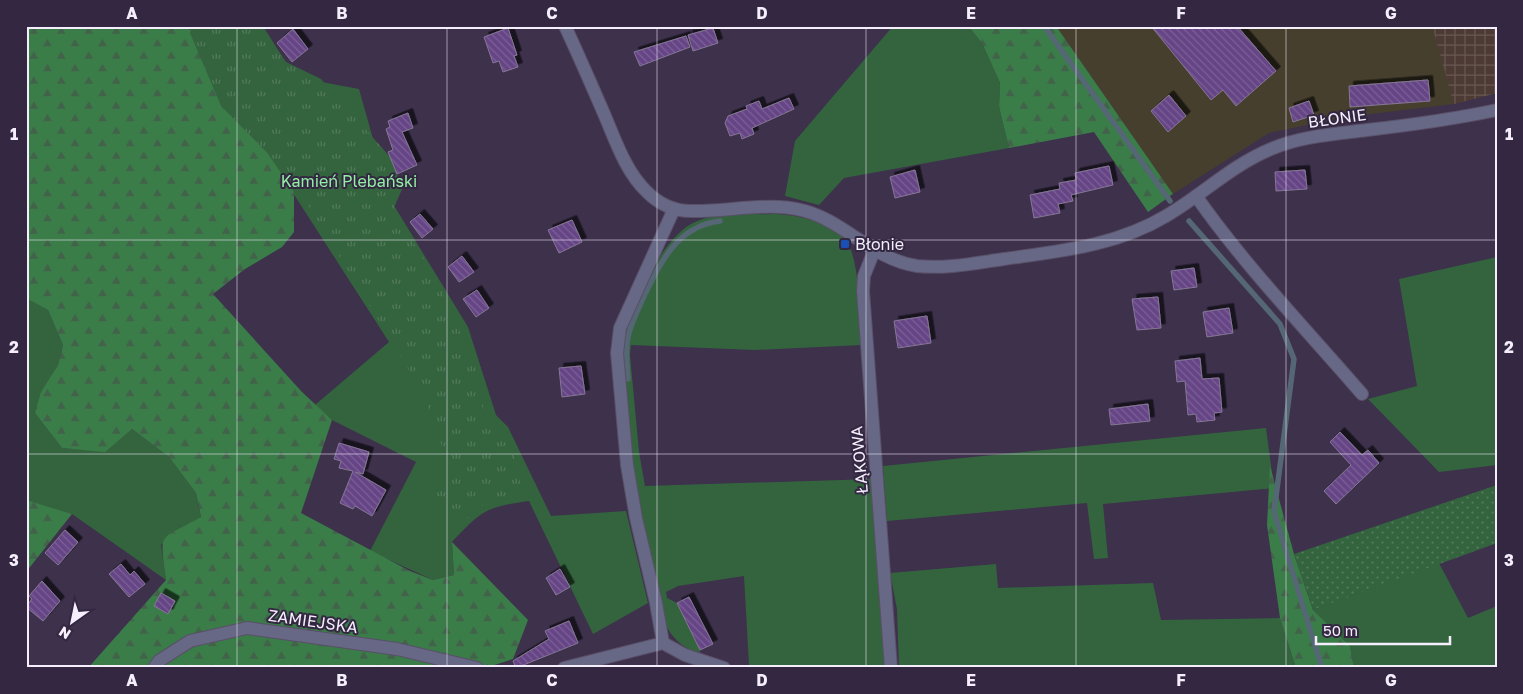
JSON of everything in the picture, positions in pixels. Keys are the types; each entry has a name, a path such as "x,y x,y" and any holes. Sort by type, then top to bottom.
{"street":[{"path":"565,26 629,169 648,193 674,210 620,328 617,353 627,465 636,518 656,603 663,643"},
{"name":"BŁONIE","path":"674,210 794,208 824,218 874,251 913,265 932,267 953,266 1079,249 1141,230 1196,196 1243,163 1272,148 1333,134 1454,119 1497,110"},
{"path":"1196,196 1216,225 1362,394"},
{"name":"ŁĄKOWA","path":"874,251 864,276 863,291 891,668"},
{"name":"ZAMIEJSKA","path":"154,668 159,661 190,641 247,628 397,649 476,668"},
{"path":"564,668 663,643 685,655 724,668"}],"shaded area":[{"path":"1056,26 1497,26 1497,93 1454,104 1346,117 1269,133 1173,194"},
{"path":"1432,26 1497,26 1497,93 1454,104"}],"green space":[{"path":"26,26 208,26 264,148 294,192 294,232 282,247 245,269 213,294 302,392 332,420 301,513 410,571 433,580 454,575 452,542 528,620 513,659 485,668 88,668 166,580 163,552 165,538 201,517 196,493 169,457 132,429 105,452 62,448 35,413 41,392 58,365 63,345 48,310 26,298"},
{"name":"Kamień Plebański","path":"187,26 261,26 286,62 321,79 391,158 402,189 393,210 435,276 479,375 485,421 508,427 523,496 483,505 463,522 424,486 452,475 424,395 291,177 221,106"},
{"path":"208,26 263,26 295,77 359,89 390,199 468,327 496,415 508,427 551,516 626,511 648,603 593,634 529,501 494,508 478,517 462,531 452,542 454,575 433,580 370,551 416,462 332,420 315,405 389,342 264,148"},
{"path":"893,26 968,26 982,43 1000,83 999,107 1009,148 844,178 819,205 785,196 795,141"},
{"path":"968,26 1056,26 1173,194 1148,212 1094,132 1009,148 999,107 1000,83 982,43"},
{"path":"777,214 806,218 825,224 841,235 847,242 855,263 857,277 861,345 755,350 631,345 630,355 639,452 645,486 873,479 886,668 749,665 744,576 678,586 666,592 667,598 677,603 700,650 699,656 674,638 668,629 662,613 645,538 633,466 622,359 626,333 645,283 664,251 685,228 695,222 717,216"},
{"path":"1497,257 1497,465 1439,472 1368,399 1417,386 1399,279"},
{"path":"26,297 48,310 63,345 58,365 42,392 35,413 62,448 105,451 132,429 169,457 196,493 201,518 161,545 166,580 72,514 26,502"},
{"path":"1266,428 1274,488 1103,504 1108,558 1094,559 1087,503 887,521 883,466"},
{"path":"1270,466 1294,554 1313,610 1350,646 1354,668 1296,668 1280,618 1267,525"},
{"path":"1497,485 1497,543 1313,610 1294,554"},
{"path":"29,501 72,514 26,572 26,502"},
{"path":"1439,563 1468,618 1497,606 1497,668 1354,668 1350,646 1313,610"},
{"path":"996,564 998,588 1153,583 1161,620 1280,618 1296,668 899,668 897,609 890,573"}],"building":[{"path":"1151,26 1237,26 1276,71 1236,106 1223,90 1211,100"},
{"path":"508,28 517,55 514,56 518,67 503,72 499,61 493,63 484,37"},
{"path":"713,28 718,43 693,51 688,35"},
{"path":"293,29 308,49 292,62 277,43"},
{"path":"686,36 690,47 640,66 634,52"},
{"path":"1428,80 1430,101 1350,107 1349,86"},
{"path":"1169,95 1186,116 1168,132 1151,111"},
{"path":"789,98 794,109 752,128 754,134 742,139 740,133 730,136 725,123 728,116 747,109 746,106 759,101 762,109"},
{"path":"1309,101 1314,115 1293,122 1289,108"},
{"path":"408,113 413,128 402,132 417,165 397,174 388,152 393,150 386,129 390,127 388,121"},
{"path":"1109,166 1113,185 1071,195 1073,201 1058,204 1060,213 1034,218 1030,195 1060,189 1059,183 1076,180 1075,173"},
{"path":"915,170 920,192 895,198 890,177"},
{"path":"1305,170 1307,189 1276,191 1275,172"},
{"path":"420,214 433,229 422,238 410,222"},
{"path":"572,220 582,242 559,253 548,230"},
{"path":"462,256 474,272 459,282 448,267"},
{"path":"1194,268 1197,287 1174,290 1171,271"},
{"path":"477,290 489,308 476,317 463,299"},
{"path":"1158,297 1161,328 1137,330 1132,299"},
{"path":"1229,308 1233,333 1207,337 1203,312"},
{"path":"927,316 931,343 898,348 894,321"},
{"path":"1200,358 1202,379 1219,378 1222,412 1214,413 1215,420 1197,422 1196,414 1188,415 1185,381 1177,382 1175,361"},
{"path":"581,366 585,394 562,397 559,368"},
{"path":"1148,404 1150,421 1111,425 1109,409"},
{"path":"1340,432 1362,455 1368,450 1379,463 1336,504 1324,491 1351,465 1330,442"},
{"path":"339,443 369,452 363,474 355,472 386,490 372,516 355,506 353,509 340,503 353,471 339,468 341,461 334,459"},
{"path":"65,530 78,542 58,565 45,553"},
{"path":"121,564 130,575 134,571 145,584 129,597 109,574"},
{"path":"560,569 570,587 556,595 546,578"},
{"path":"42,581 60,601 43,621 26,607 32,599 29,596"},
{"path":"161,593 175,601 168,614 154,606"},
{"path":"689,597 713,644 700,650 677,603"},
{"path":"569,621 578,643 516,668 513,661 549,639 545,631"}],"waterway":[{"path":"1044,26 1170,201"},
{"path":"628,379 626,353 629,331 658,269 665,257 682,237 705,224 720,221"},
{"path":"1189,221 1280,324 1294,359 1274,512 1322,668"}],"place":[{"name":"Błonie","path":"845,244"}]}
